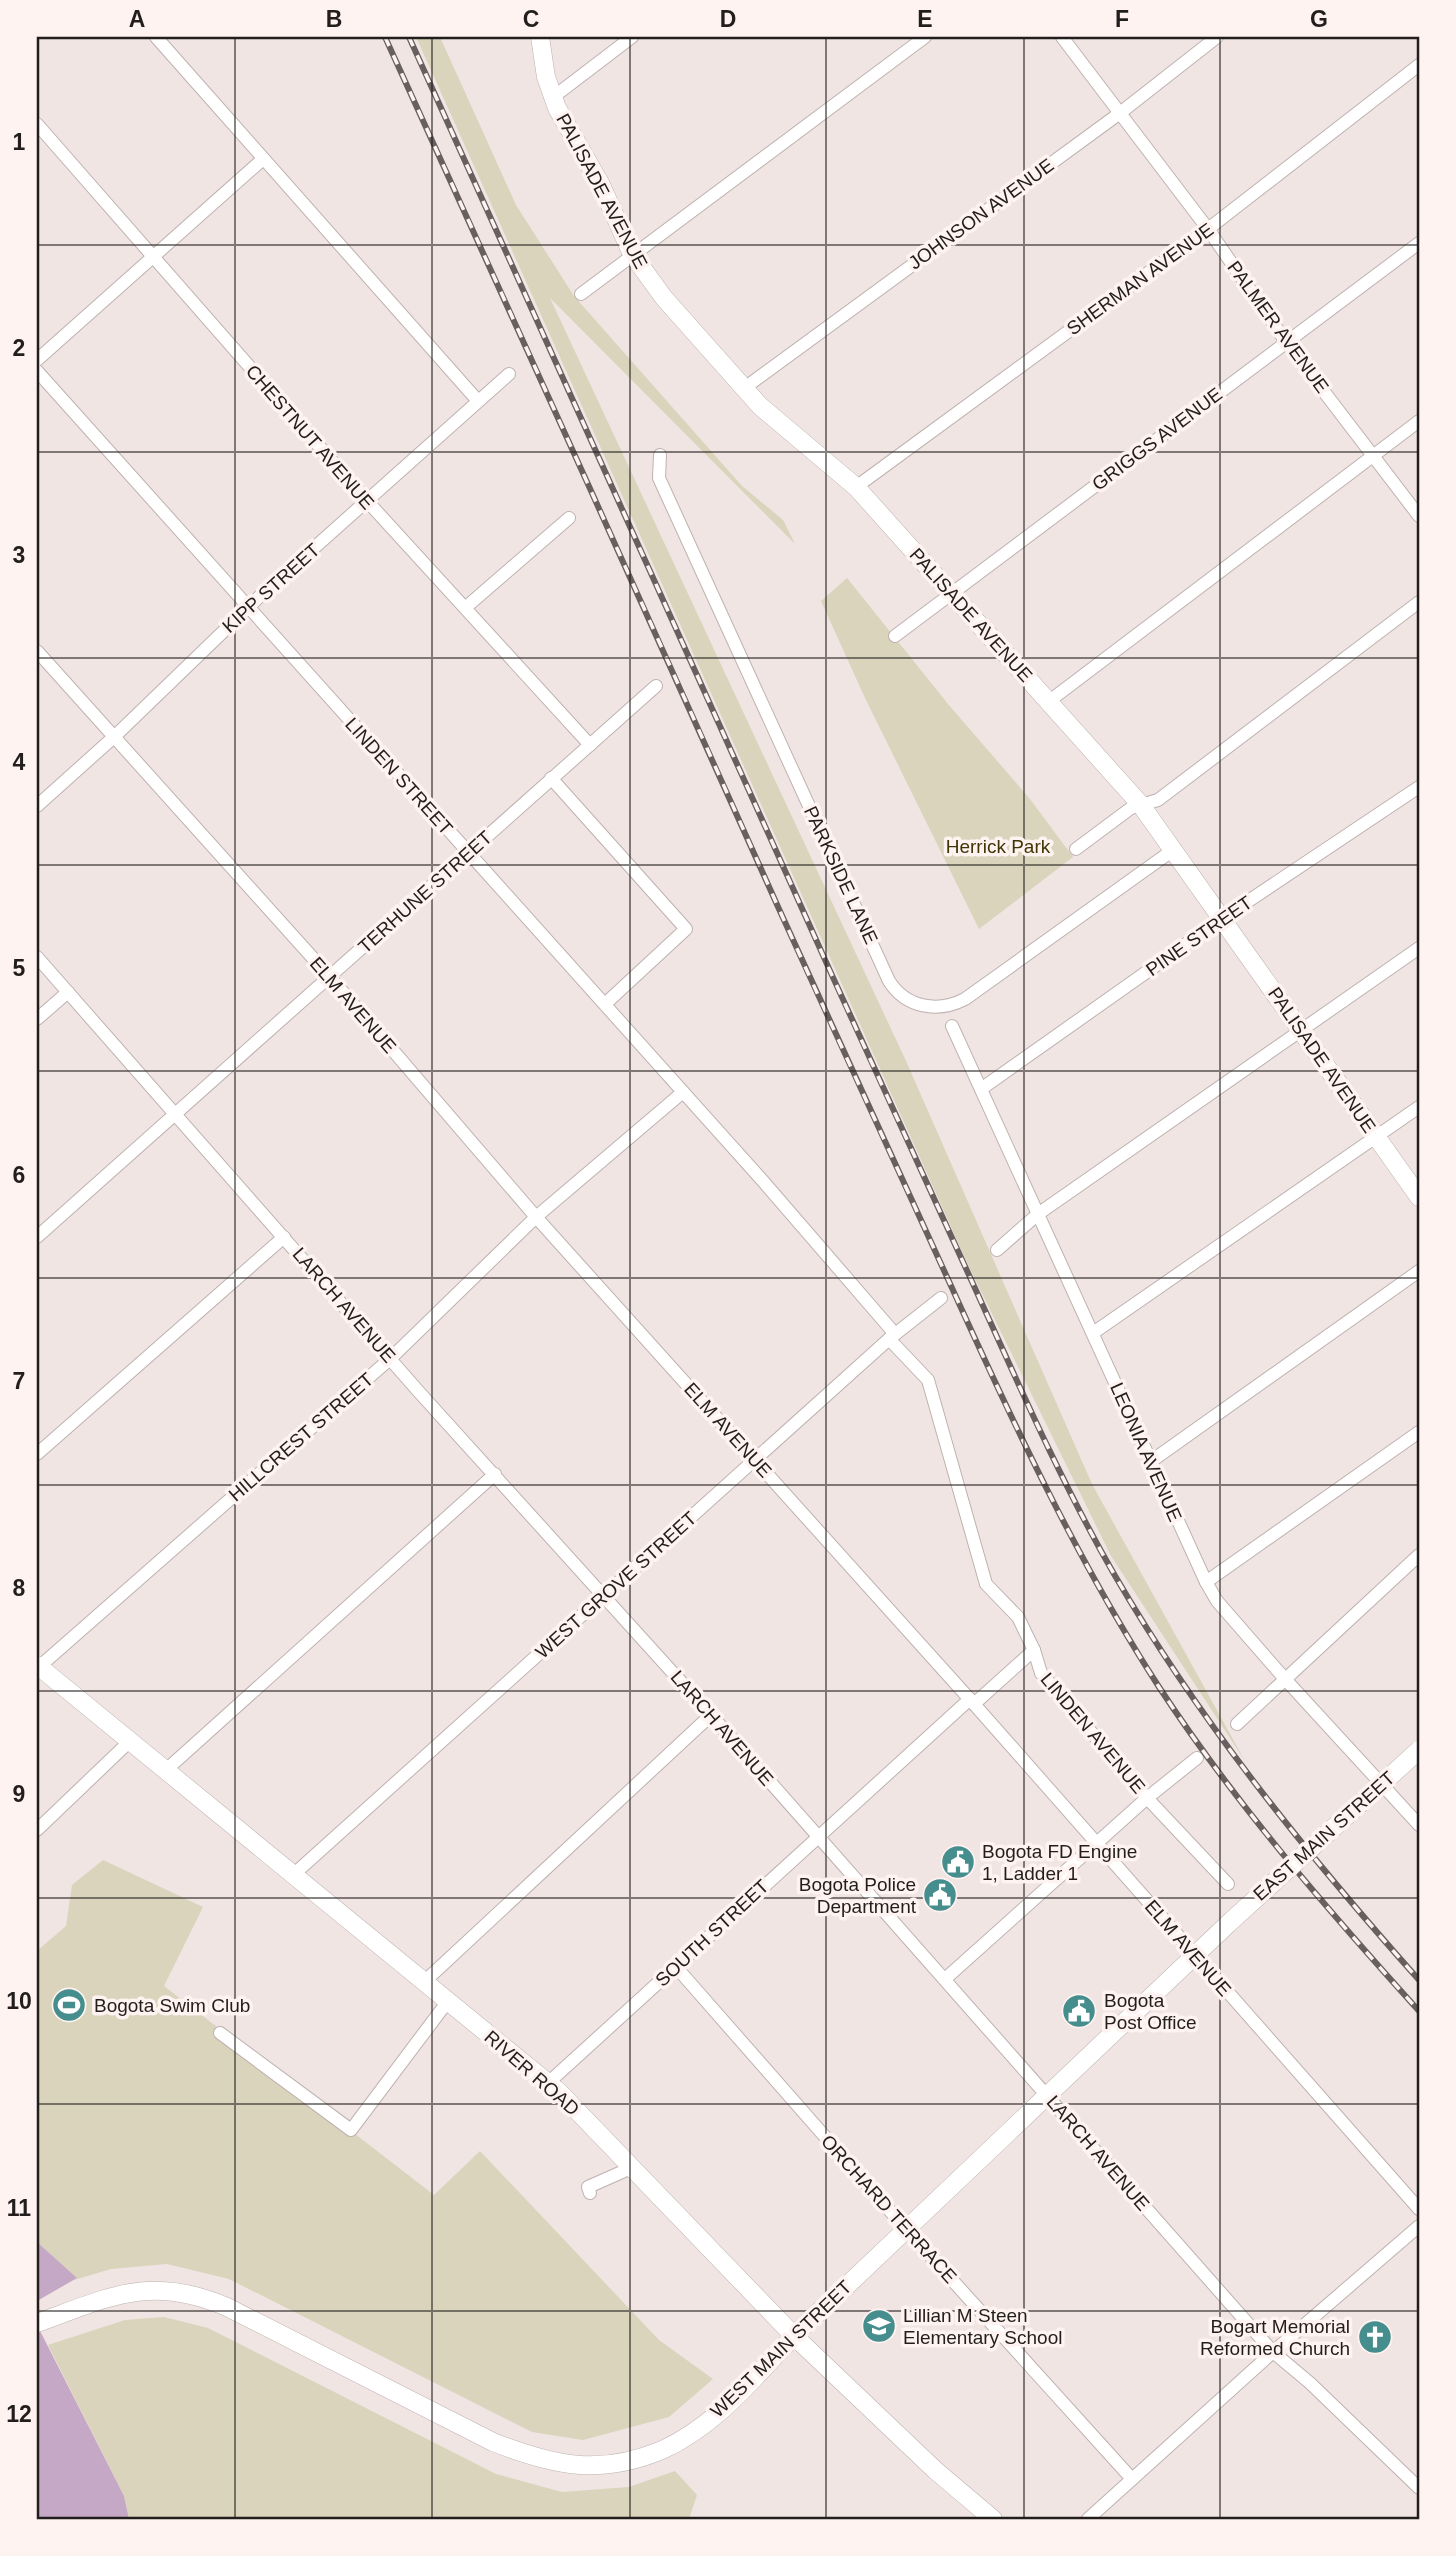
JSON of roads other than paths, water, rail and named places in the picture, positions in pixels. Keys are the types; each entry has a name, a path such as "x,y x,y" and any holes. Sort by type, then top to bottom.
{"main road":[{"name":"PALISADE AVENUE","path":"540,37 552,97 601,185 632,254 664,298 743,389 856,487 1141,805 1419,1196"},
{"name":"RIVER ROAD","path":"38,1666 548,2083 794,2336 935,2470 993,2519"},
{"name":"EAST MAIN STREET","path":"1229,1923 1419,1750"},
{"name":"WEST MAIN STREET","path":"43,2320 123,2293 156,2290 187,2293 227,2307 493,2442 547,2460 595,2466 613,2465 655,2452 692,2432 748,2386 794,2336 1229,1923"}],"street":[{"path":"156,37 478,401"},
{"path":"552,97 632,37"},
{"path":"581,294 925,37"},
{"name":"PALMER AVENUE","path":"1062,37 1208,229 1286,342 1419,516"},
{"name":"JOHNSON AVENUE","path":"743,389 1120,113 1217,37"},
{"name":"SHERMAN AVENUE","path":"856,487 1208,229 1419,65"},
{"name":"CHESTNUT AVENUE","path":"37,124 368,502 590,745"},
{"path":"37,360 263,159"},
{"name":"GRIGGS AVENUE","path":"895,636 1419,243"},
{"name":"LINDEN STREET","path":"37,371 762,1180"},
{"name":"KIPP STREET","path":"37,806 248,609 509,374"},
{"path":"1048,702 1419,421"},
{"name":"PARKSIDE LANE","path":"660,455 659,478 889,981 898,992 915,1004 931,1007 947,1006 965,999 1173,850"},
{"path":"465,608 569,518"},
{"path":"1076,849 1130,808 1158,800 1419,602"},
{"name":"ELM AVENUE","path":"37,651 330,976 536,1217 972,1701 1419,2209"},
{"name":"TERHUNE STREET","path":"37,1237 656,686"},
{"path":"551,778 686,929 605,1004"},
{"name":"PINE STREET","path":"981,1089 1223,918 1419,787"},
{"path":"997,1250 1038,1214 1419,948"},
{"name":"LARCH AVENUE","path":"37,957 419,1392 711,1715 1273,2352 1310,2383 1419,2488"},
{"path":"37,1019 68,992"},
{"name":"LEONIA AVENUE","path":"952,1026 1150,1462 1217,1601 1419,1825"},
{"name":"HILLCREST STREET","path":"38,1666 391,1358 536,1217 683,1092"},
{"path":"1093,1332 1419,1107"},
{"name":"LINDEN AVENUE","path":"762,1180 928,1380 986,1584 1017,1617 1034,1650 1041,1673 1147,1798 1228,1884"},
{"path":"37,1454 284,1237"},
{"path":"1150,1462 1419,1271"},
{"name":"WEST GROVE STREET","path":"293,1875 892,1336 941,1298"},
{"path":"1206,1582 1419,1432"},
{"path":"166,1770 495,1474"},
{"path":"1237,1724 1419,1555"},
{"name":"SOUTH STREET","path":"548,2083 677,1968 817,1836 1034,1650"},
{"path":"424,1982 711,1715"},
{"path":"37,1830 130,1741"},
{"path":"944,1979 1147,1798 1197,1758"},
{"name":"ORCHARD TERRACE","path":"677,1968 906,2229 1132,2479"},
{"path":"220,2033 351,2130 448,2001"},
{"path":"590,2193 588,2187 631,2168"},
{"path":"1088,2519 1273,2352 1419,2226"}],"railway":[{"path":"385,37 975,1339 1074,1541 1129,1639 1188,1730 1250,1813 1316,1894 1419,2011"},
{"path":"409,37 850,1015 1076,1504 1147,1629 1219,1734 1296,1835 1419,1980"}],"place":[{"name":"Bogota FD Engine 1, Ladder 1","path":"958,1862"},
{"name":"Bogota Police Department","path":"940,1895"},
{"name":"Bogota Swim Club","path":"69,2005"},
{"name":"Bogota Post Office","path":"1079,2011"},
{"name":"Lillian M Steen Elementary School","path":"879,2326"},
{"name":"Bogart Memorial Reformed Church","path":"1375,2337"}],"park label":[{"name":"Herrick Park","path":"998,846"}]}
